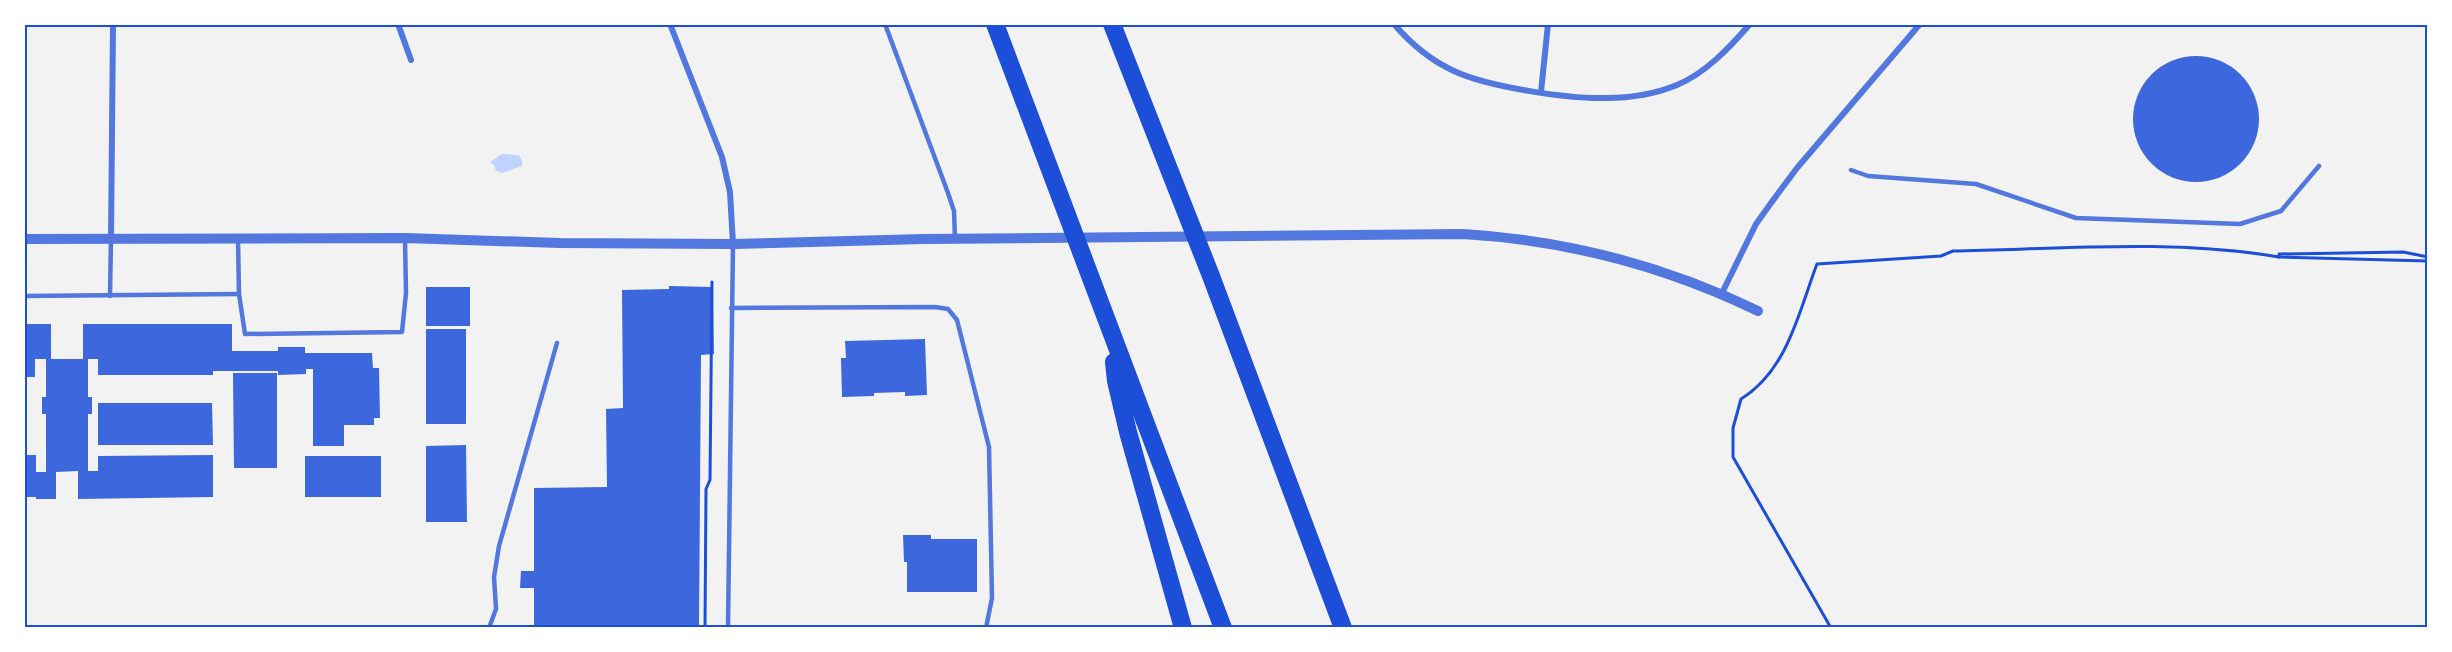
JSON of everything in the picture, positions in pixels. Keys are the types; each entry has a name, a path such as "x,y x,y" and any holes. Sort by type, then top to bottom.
{"highway":[{"path":"995,24 1223,628"},
{"path":"1112,24 1211,276 1343,628"},
{"path":"1113,339 1116,381 1154,530 1184,628"}],"street":[{"path":"111,239 113,24"},
{"path":"398,24 411,60"},
{"path":"670,24 722,158 730,192 733,244"},
{"path":"1394,24 1428,57 1455,72 1488,83 1541,92 1605,98 1646,94 1679,84 1706,68 1750,24"},
{"path":"1541,92 1548,24"},
{"path":"1722,293 1756,224 1770,203 1920,24"},
{"path":"24,239 405,238 560,243 733,244 955,239 1463,234 1542,242 1628,261 1722,293 1758,311"}],"lane":[{"path":"885,24 948,193 954,212 955,239"},
{"path":"1851,170 1868,176 1977,184 2076,218 2240,224 2281,212 2319,166"},
{"path":"238,239 239,294 246,334 402,332 406,293 405,238"},
{"path":"110,296 111,239"},
{"path":"728,628 733,244"},
{"path":"24,296 239,294"},
{"path":"731,308 935,307 948,309 957,320 988,447 992,598 986,628"},
{"path":"489,628 496,609 494,577 499,546 557,343"}],"path":[{"path":"1831,628 1733,458 1733,428 1741,399 1753,392 1778,360 1793,331 1817,264 1941,256 1953,251 2142,246 2234,250 2279,257 2279,254 2403,252 2428,259"},
{"path":"705,628 706,489 710,480 712,282"}],"water":[{"path":"502,154 519,155 522,166 502,173 496,171 490,162"}],"building":[{"path":"2196,56 2220,61 2240,75 2254,95 2259,119 2254,143 2240,163 2220,177 2196,182 2172,177 2152,163 2138,143 2133,119 2138,95 2152,75 2172,61"},
{"path":"669,286 713,287 714,354 701,355 699,628 534,628 534,588 520,588 521,571 534,571 534,488 607,487 606,409 623,408 622,290 669,289"},
{"path":"426,287 470,287 470,326 426,326"},
{"path":"24,324 51,324 51,359 83,359 83,324 232,324 232,351 278,351 278,347 305,347 305,353 372,353 373,368 379,368 380,418 374,418 374,425 344,425 344,446 313,446 313,369 306,369 306,374 278,375 278,371 213,371 213,375 98,375 98,359 88,359 88,397 92,397 92,414 88,414 88,471 98,471 98,456 213,455 213,497 78,499 78,471 56,472 56,499 24,497 24,455 36,455 36,472 46,472 46,414 42,414 42,397 46,397 46,359 35,359 35,377 24,377"},
{"path":"426,329 466,329 466,424 426,424"},
{"path":"925,339 927,395 905,396 905,392 842,397 841,358 846,358 845,341"},
{"path":"233,373 277,373 277,468 234,468"},
{"path":"98,403 212,403 213,445 98,445"},
{"path":"466,445 467,522 426,522 426,446"},
{"path":"305,456 381,456 381,497 305,497"},
{"path":"903,535 931,535 931,539 977,539 977,592 907,592 907,562 904,562"}]}
